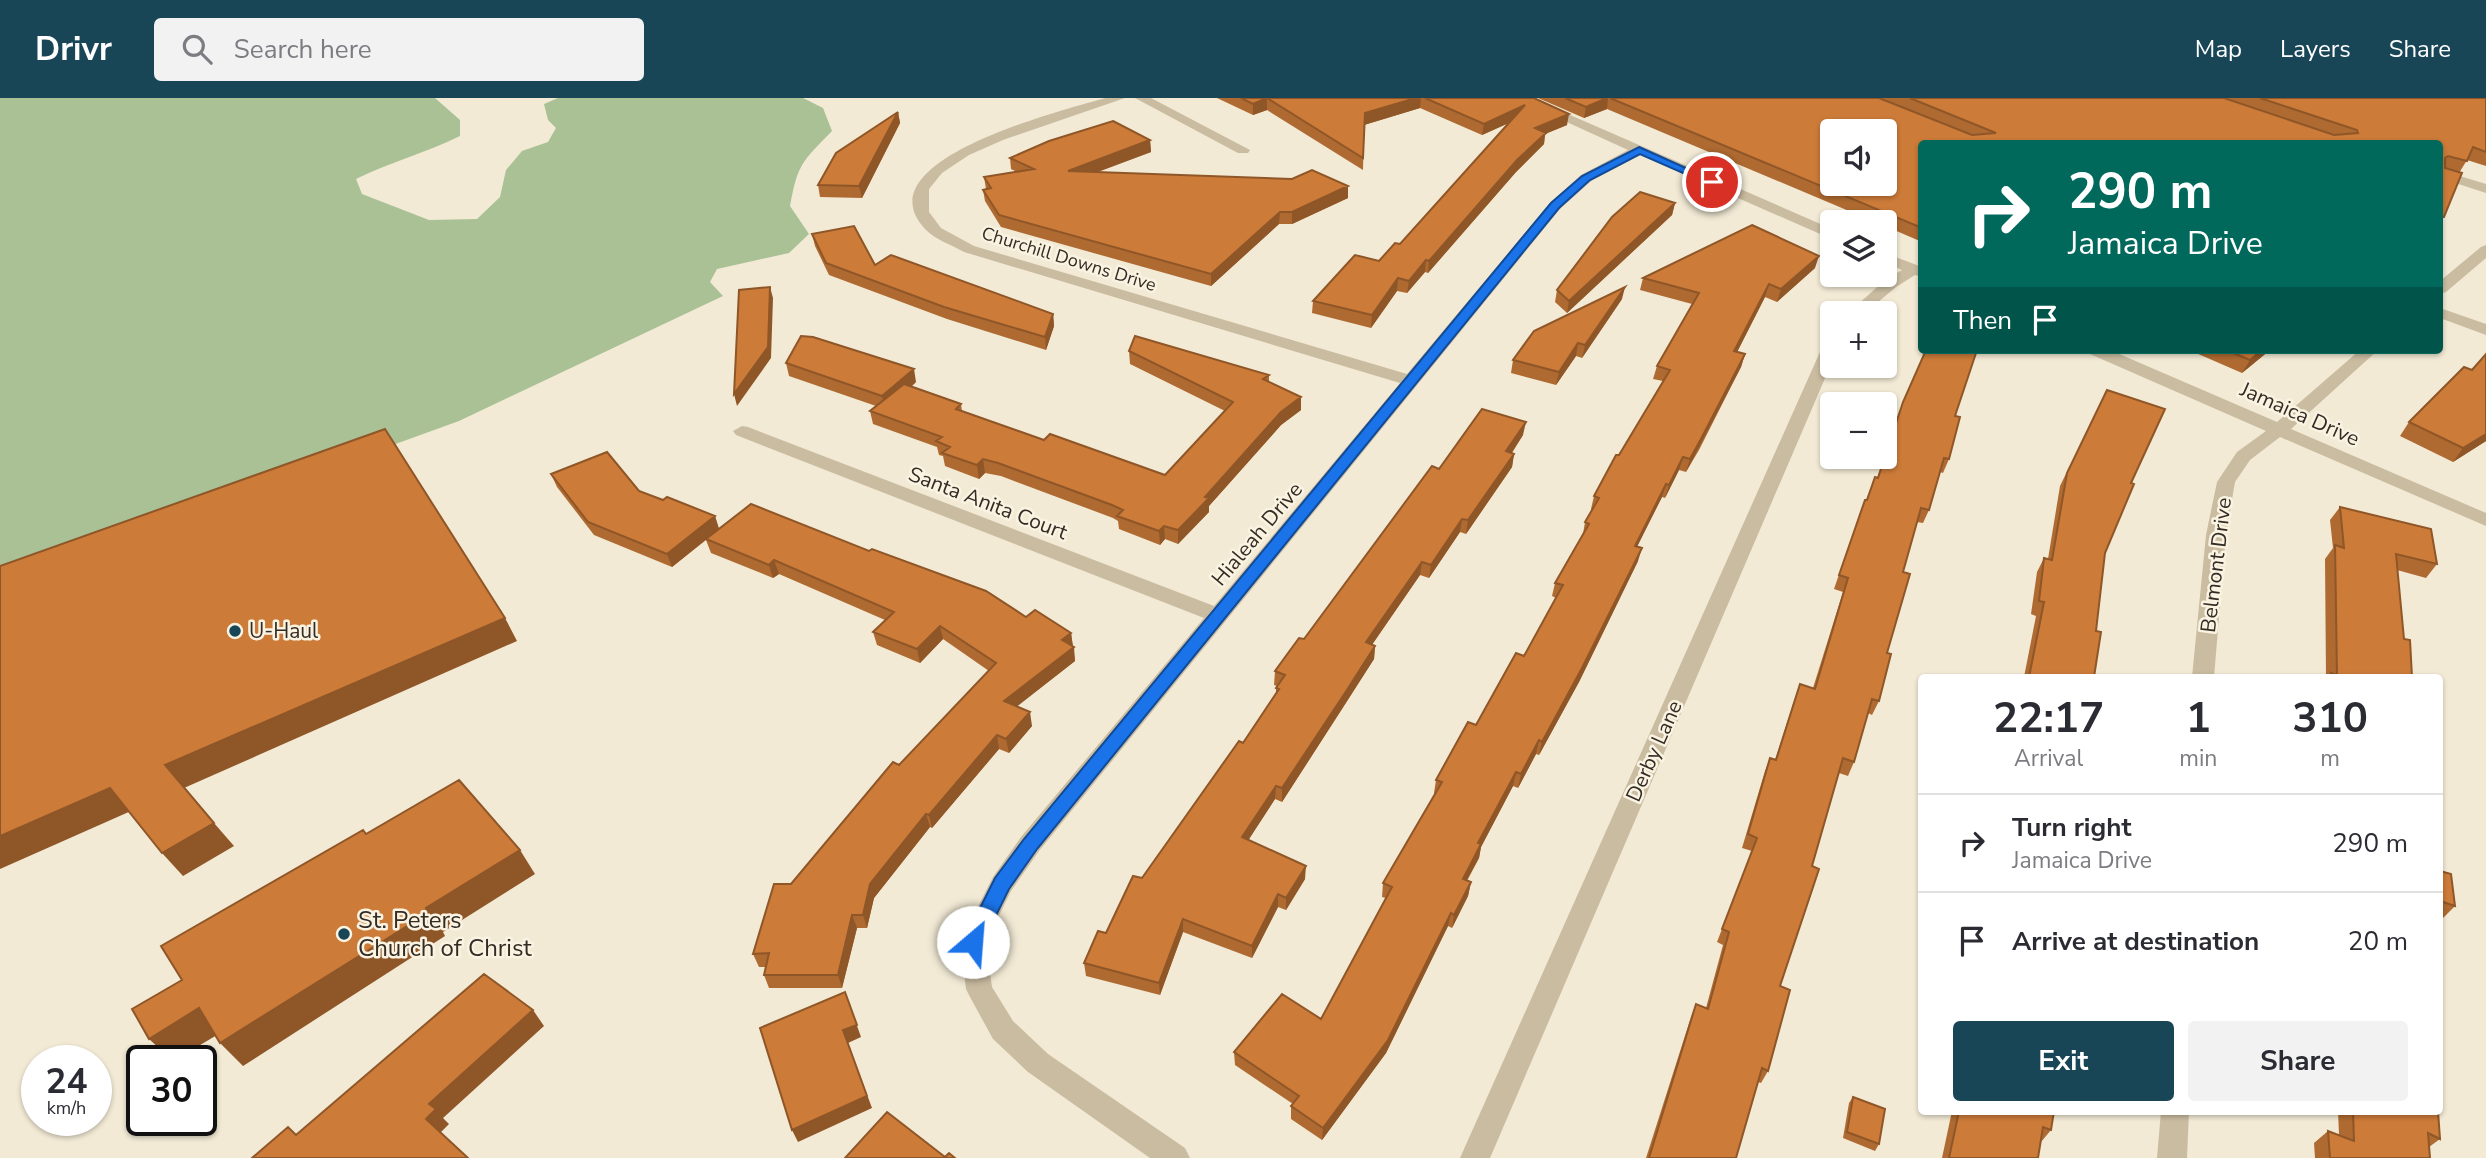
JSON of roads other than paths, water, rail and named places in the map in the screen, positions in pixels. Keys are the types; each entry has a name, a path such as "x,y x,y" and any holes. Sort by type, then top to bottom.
{"street":[{"name":"Churchill Downs Drive","path":"1119,98 978,144 951,158 930,176 920,192 919,206 926,221 936,231 980,253 1413,381"},
{"path":"1141,98 1243,150"},
{"path":"1520,98 1820,229"},
{"name":"Hialeah Drive","path":"1175,1158 1038,1063 1003,1030 979,989 973,942 1002,884 1030,844 1555,206 1586,178 1639,150"},
{"path":"2443,175 2486,189"},
{"path":"2443,286 2486,250"},
{"path":"1897,263 1917,272"},
{"path":"1870,301 1890,284 1917,272"},
{"path":"2443,314 2486,330"},
{"name":"Jamaica Drive","path":"2105,354 2486,520"},
{"name":"Belmont Drive","path":"2203,674 2216,535 2227,482 2244,456 2279,430 2365,354"},
{"name":"Derby Lane","path":"1475,1158 1820,370"},
{"name":"Santa Anita Court","path":"742,431 1219,616"},
{"path":"2172,1158 2175,1115"}],"place":[{"name":"U-Haul","path":"235,631"},
{"name":"St. Peters Church of Christ","path":"344,934"}]}
